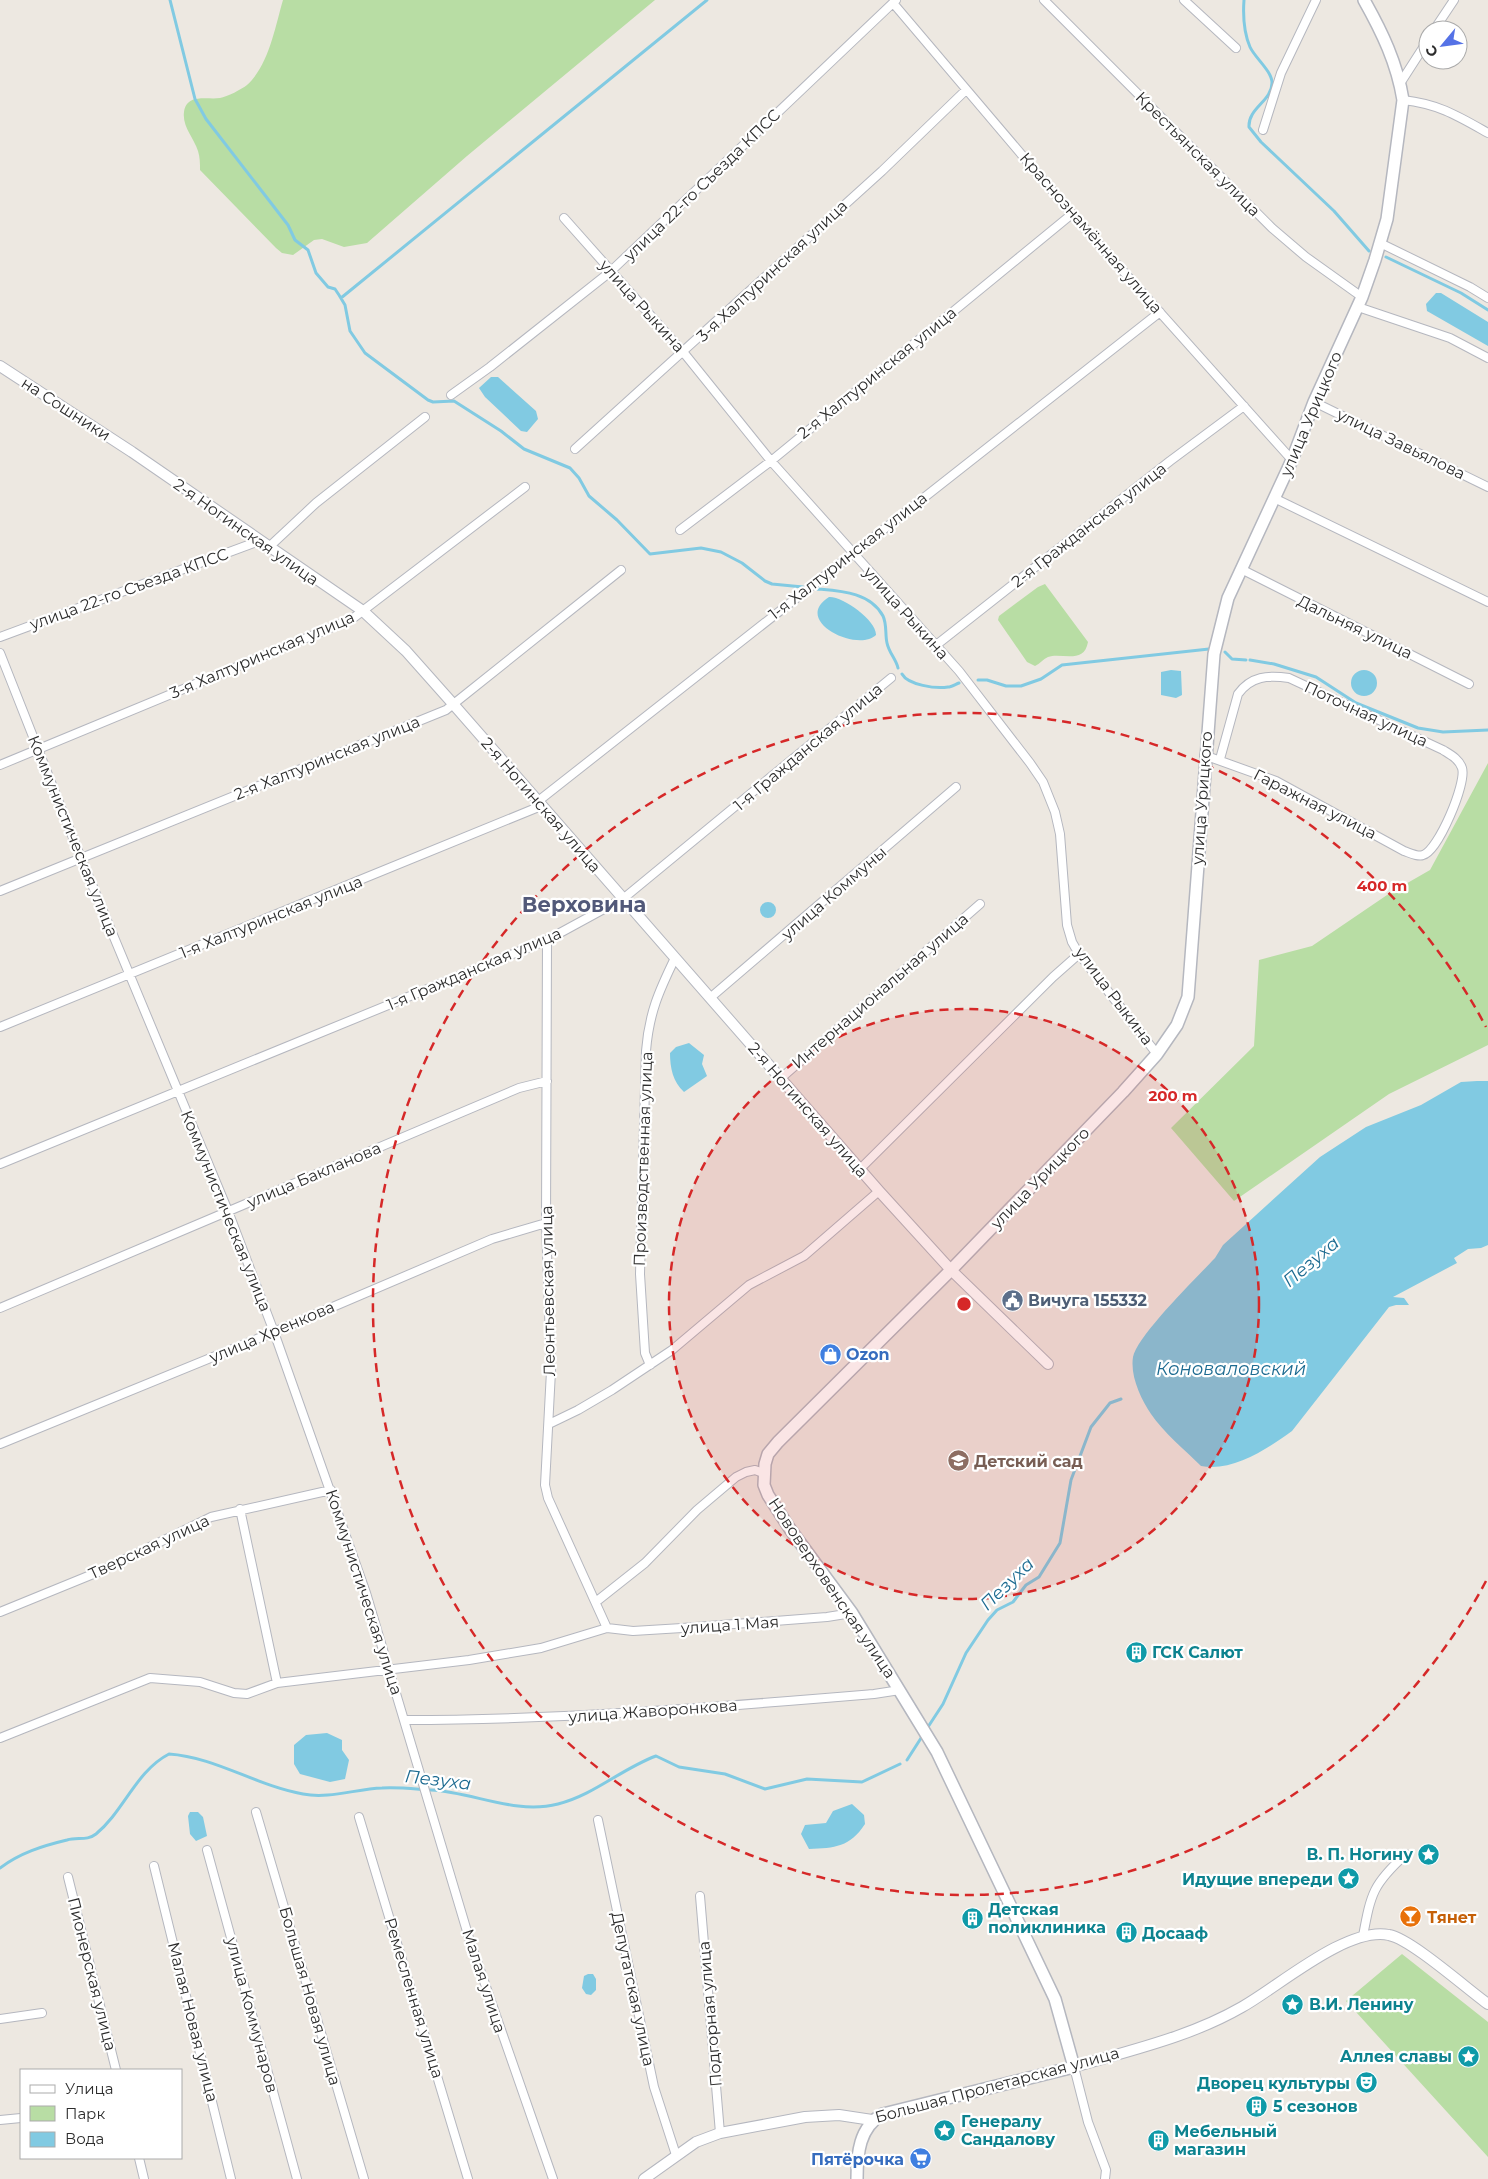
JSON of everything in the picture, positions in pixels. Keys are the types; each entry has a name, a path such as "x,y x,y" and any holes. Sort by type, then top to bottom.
{"main road":[{"name":"улица Урицкого","path":"763,1473 768,1454 778,1442 951,1270 1157,1054 1177,1025 1188,997 1204,755 1214,654 1228,598 1292,460 1314,402 1360,302 1387,219 1403,100 1400,82 1383,33 1364,0"},
{"name":"Нововерховенская улица","path":"763,1473 768,1495 790,1529 852,1613 937,1752 1055,1999 1074,2066"},
{"name":"Большая Пролетарская улица","path":"872,2120 894,2110 1074,2066"},
{"path":"857,2179 857,2163 862,2137 872,2120"}],"street":[{"name":"Крестьянская улица","path":"1044,0 1272,228 1360,302 1450,338 1488,358"},
{"path":"1184,0 1236,48"},
{"path":"1263,130 1281,72 1316,0"},
{"path":"1440,20 1451,1"},
{"name":"Краснознамённая улица","path":"894,2 1072,214 1292,460"},
{"name":"улица 22-го Съезда КПСС","path":"451,395 490,367 610,272 894,2"},
{"path":"1400,82 1418,55"},
{"name":"3-я Халтуринская улица","path":"575,449 684,353 882,171 966,90"},
{"path":"1403,100 1428,103 1454,113 1488,133"},
{"name":"2-я Халтуринская улица","path":"680,530 771,461 1072,214"},
{"name":"улица Рыкина","path":"564,218 684,353 771,461 934,646 959,671 1043,782 1056,812 1060,834 1068,925 1072,942 1157,1054"},
{"path":"1380,243 1470,287 1488,298"},
{"name":"1-я Халтуринская улица","path":"0,1027 130,975 539,804 852,553 1160,312"},
{"name":"на Сошники","path":"0,366 132,452"},
{"name":"улица Завьялова","path":"1314,402 1488,487"},
{"name":"2-я Гражданская улица","path":"934,646 1170,461 1244,406"},
{"path":"270,547 316,503 425,417"},
{"name":"2-я Ногинская улица","path":"132,452 363,611 406,651 879,1191 951,1270 1048,1364"},
{"name":"3-я Халтуринская улица","path":"0,765 352,619 525,487"},
{"path":"1274,498 1488,602"},
{"name":"улица 22-го Съезда КПСС","path":"0,637 259,540"},
{"name":"Дальняя улица","path":"1241,569 1469,684"},
{"name":"2-я Халтуринская улица","path":"0,891 439,713 454,705 477,683 621,570"},
{"name":"Коммунистическая улица","path":"0,653 177,1093 228,1211 274,1332 331,1490 390,1670 422,1780"},
{"name":"Поточная улица","path":"1220,759 1238,694 1244,686 1253,680 1270,676 1289,678 1410,734 1457,759 1463,769 1463,781 1452,815 1424,855"},
{"name":"1-я Гражданская улица","path":"0,1164 546,940 624,898 891,678"},
{"name":"Гаражная улица","path":"1204,755 1220,759 1276,781 1404,851 1424,855"},
{"name":"улица Коммуны","path":"710,998 956,787"},
{"name":"Интернациональная улица","path":"780,1078 980,904"},
{"name":"Леонтьевская улица","path":"546,940 546,1223 551,1371 549,1424 544,1475 546,1492 597,1601 607,1628"},
{"path":"860,1169 1053,977 1080,954"},
{"name":"Производственная улица","path":"650,1365 645,1354 640,1274 646,1050 648,1024 658,994 676,958"},
{"name":"улица Бакланова","path":"0,1308 519,1088 546,1081"},
{"path":"549,1424 587,1405 672,1350 749,1286 804,1256 879,1191"},
{"name":"улица Хренкова","path":"0,1444 274,1332 492,1239 546,1223"},
{"path":"597,1601 645,1563 697,1510 736,1477 755,1470 763,1473"},
{"name":"Тверская улица","path":"0,1612 103,1570 189,1526 240,1509 331,1490"},
{"path":"240,1509 277,1683"},
{"name":"улица 1 Мая","path":"607,1628 633,1631 827,1617 852,1613"},
{"path":"0,1738 150,1678 200,1682 234,1693 247,1694 277,1683 390,1670 541,1648 607,1628"},
{"name":"улица Жаворонкова","path":"405,1720 640,1713 874,1694 900,1690"},
{"name":"Малая улица","path":"422,1780 469,1938 553,2179"},
{"name":"Большая Новая улица","path":"256,1812 364,2179"},
{"name":"Ремесленная улица","path":"359,1818 468,2179"},
{"name":"Депутатская улица","path":"598,1820 654,2086 676,2155"},
{"name":"улица Коммунаров","path":"207,1850 297,2179"},
{"path":"1363,1936 1370,1897 1385,1873 1406,1854"},
{"name":"Малая Новая улица","path":"154,1866 231,2179"},
{"name":"Пионерская улица","path":"68,1877 116,2069"},
{"name":"Подгорная улица","path":"700,1896 720,2133"},
{"name":"Большая Пролетарская улица","path":"1074,2066 1173,2038 1241,2008 1338,1945 1363,1936 1388,1934 1407,1943 1488,2004"},
{"path":"0,2019 42,2014"},
{"path":"1074,2066 1088,2122 1106,2170 1106,2179"},
{"name":"Большая Пролетарская улица","path":"644,2179 696,2142 720,2133 805,2117 839,2115 872,2120"},
{"path":"0,2120 20,2118"},
{"path":"138,2159 144,2179"}],"green space":[{"path":"283,0 655,0 467,156 367,243 344,247 322,239 314,240 293,255 282,253 276,248 200,170 198,151 186,128 184,117 186,106 189,102 198,99 220,98 234,93 245,87 255,77 270,45"},
{"path":"1045,584 1088,642 1086,649 1077,656 1048,657 1035,666 1027,662 998,620 999,616 1038,587"},
{"path":"1488,763 1488,1045 1389,1094 1234,1201 1171,1128 1254,1046 1259,960 1312,946 1390,893 1430,870"},
{"path":"1402,1954 1488,2022 1488,2157 1346,2001"}],"water":[{"path":"1436,293 1441,293 1488,322 1488,346 1427,311 1426,304"},
{"path":"491,377 498,377 536,411 538,419 527,432 521,431 485,397 479,388"},
{"path":"829,597 842,601 858,610 871,623 876,635 867,640 856,640 831,632 822,624 818,616 819,606"},
{"path":"1364,670 1373,674 1377,683 1373,692 1364,696 1355,692 1351,683 1355,674"},
{"path":"1181,671 1182,695 1176,698 1161,695 1161,672"},
{"path":"765,902 771,902 776,907 774,916 765,918 760,913 760,907"},
{"path":"689,1043 704,1055 702,1064 707,1076 684,1092 677,1084 673,1074 670,1053 676,1047"},
{"name":"Коноваловский","path":"1488,1081 1488,1245 1481,1248 1468,1249 1454,1258 1457,1263 1393,1297 1404,1298 1409,1305 1389,1307 1292,1431 1249,1458 1225,1466 1201,1466 1162,1428 1151,1414 1140,1394 1133,1372 1133,1357 1145,1335 1215,1258 1223,1245 1320,1157 1366,1127 1421,1105 1461,1082"},
{"path":"327,1733 342,1740 342,1750 349,1760 345,1779 330,1782 300,1774 294,1764 294,1745 306,1735"},
{"path":"852,1804 864,1815 865,1824 859,1832 848,1842 841,1845 809,1849 801,1834 805,1825 826,1823 833,1811"},
{"path":"190,1812 198,1812 203,1817 207,1836 196,1841 190,1834 188,1816"},
{"path":"593,1974 596,1979 596,1990 591,1995 586,1994 582,1988 584,1976"}],"waterway":[{"path":"170,0 195,99 206,119 288,225 295,240 308,250 316,273 328,287 335,289 345,305 350,331 365,353 428,400 433,402 454,401 501,431 524,449 570,468 579,478 589,496 617,520 650,554 701,548 721,552 742,563 765,581 772,584 803,587"},
{"path":"341,298 707,0"},
{"path":"1244,0 1244,23 1248,42 1252,51 1269,74 1272,83 1268,95 1252,115 1249,127 1261,142 1334,211 1369,251"},
{"path":"1386,257 1461,293 1488,310"},
{"path":"817,589 854,594 862,597 877,608 883,616 888,647 898,668"},
{"path":"978,680 987,680 1006,686 1021,686 1041,679 1062,665 1209,649"},
{"path":"1225,652 1232,659 1246,660"},
{"path":"1250,660 1274,664 1316,677 1356,703 1418,728 1443,732 1488,730"},
{"path":"902,674 910,681 930,687 949,687 959,683"},
{"name":"Пезуха","path":"926,1730 943,1704 966,1653 988,1620 997,1610 1013,1602 1026,1585 1039,1577 1060,1543 1071,1480 1091,1427 1110,1403 1121,1399"},
{"name":"Пезуха","path":"907,1760 923,1735"},
{"name":"Пезуха","path":"0,1868 23,1854 58,1842 86,1838 96,1834 115,1814 148,1770 169,1754 203,1760 269,1785 303,1794 323,1795 372,1789 407,1788 447,1792 526,1807 558,1804 584,1795 643,1761 656,1756 679,1767 725,1774 765,1789 807,1779 862,1782 900,1764"}],"place":[{"name":"Вичуга 155332","path":"1012,1300"},
{"name":"Ozon","path":"830,1354"},
{"name":"Детский сад","path":"958,1461"},
{"name":"ГСК Салют","path":"1136,1652"},
{"name":"В. П. Ногину","path":"1429,1854"},
{"name":"Идущие впереди","path":"1349,1879"},
{"name":"Тянет","path":"1411,1917"},
{"name":"Детская поликлиника","path":"972,1918"},
{"name":"Досааф","path":"1126,1933"},
{"name":"В.И. Ленину","path":"1293,2004"},
{"name":"Аллея славы","path":"1468,2056"},
{"name":"Дворец культуры","path":"1366,2083"},
{"name":"5 сезонов","path":"1257,2106"},
{"name":"Генералу Сандалову","path":"945,2130"},
{"name":"Мебельный магазин","path":"1158,2140"},
{"name":"Пятёрочка","path":"920,2159"}],"district":[{"name":"Верховина","path":"584,904"}]}
